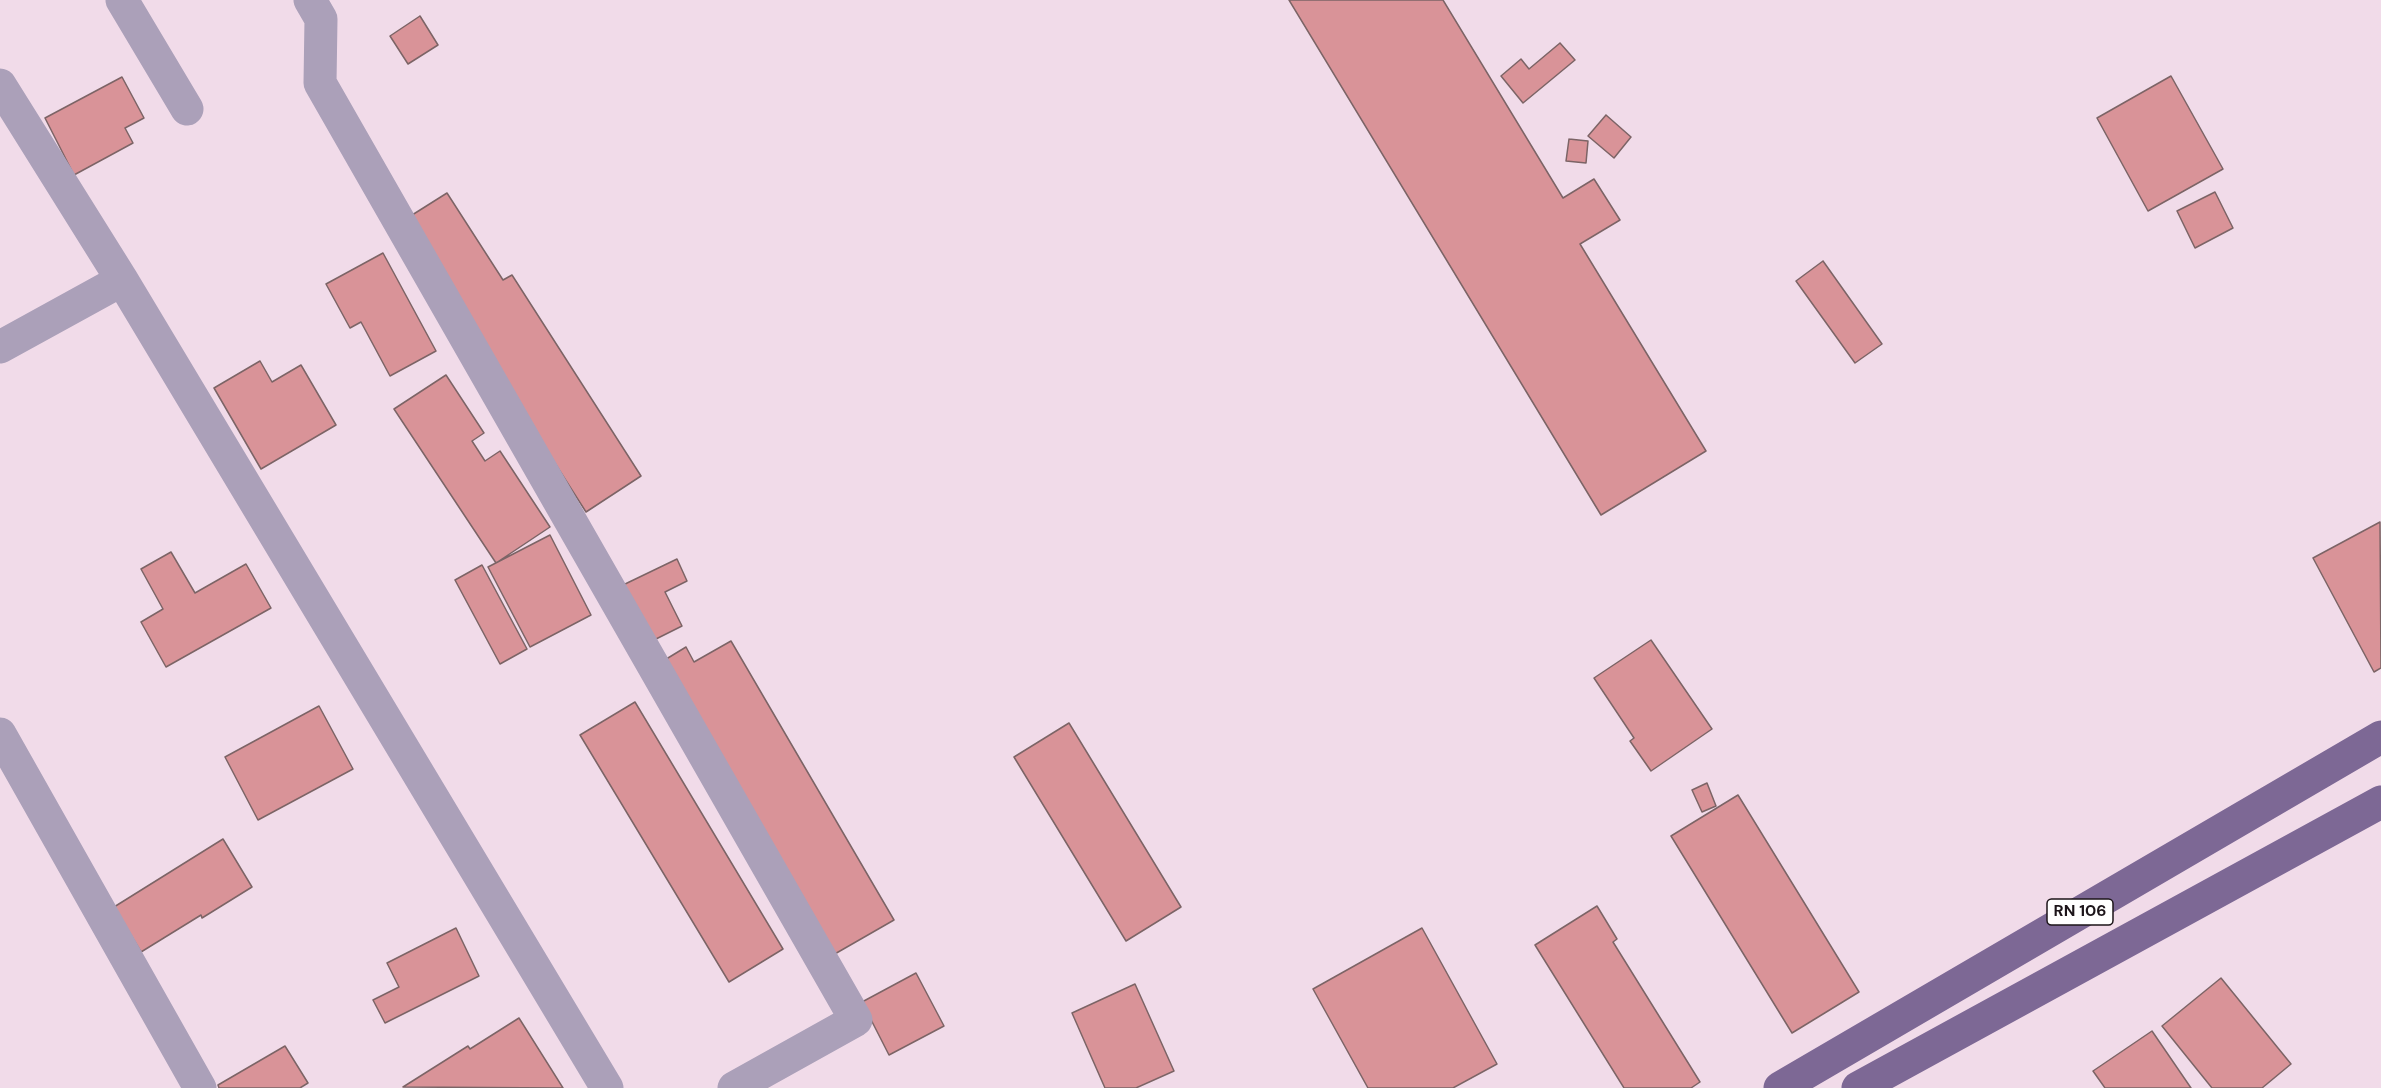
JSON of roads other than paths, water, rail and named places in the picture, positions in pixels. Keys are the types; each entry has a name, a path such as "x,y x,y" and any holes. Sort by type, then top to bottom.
{"main road":[{"name":"RN 106","path":"1780,1088 2381,737"},
{"name":"RN 106","path":"1858,1088 2381,802"}],"street":[{"path":"122,0 187,109"},
{"path":"310,0 321,19 320,83 856,1020 734,1088"},
{"path":"0,85 122,280 607,1088"},
{"path":"0,347 122,280"},
{"path":"0,734 200,1088"}]}
